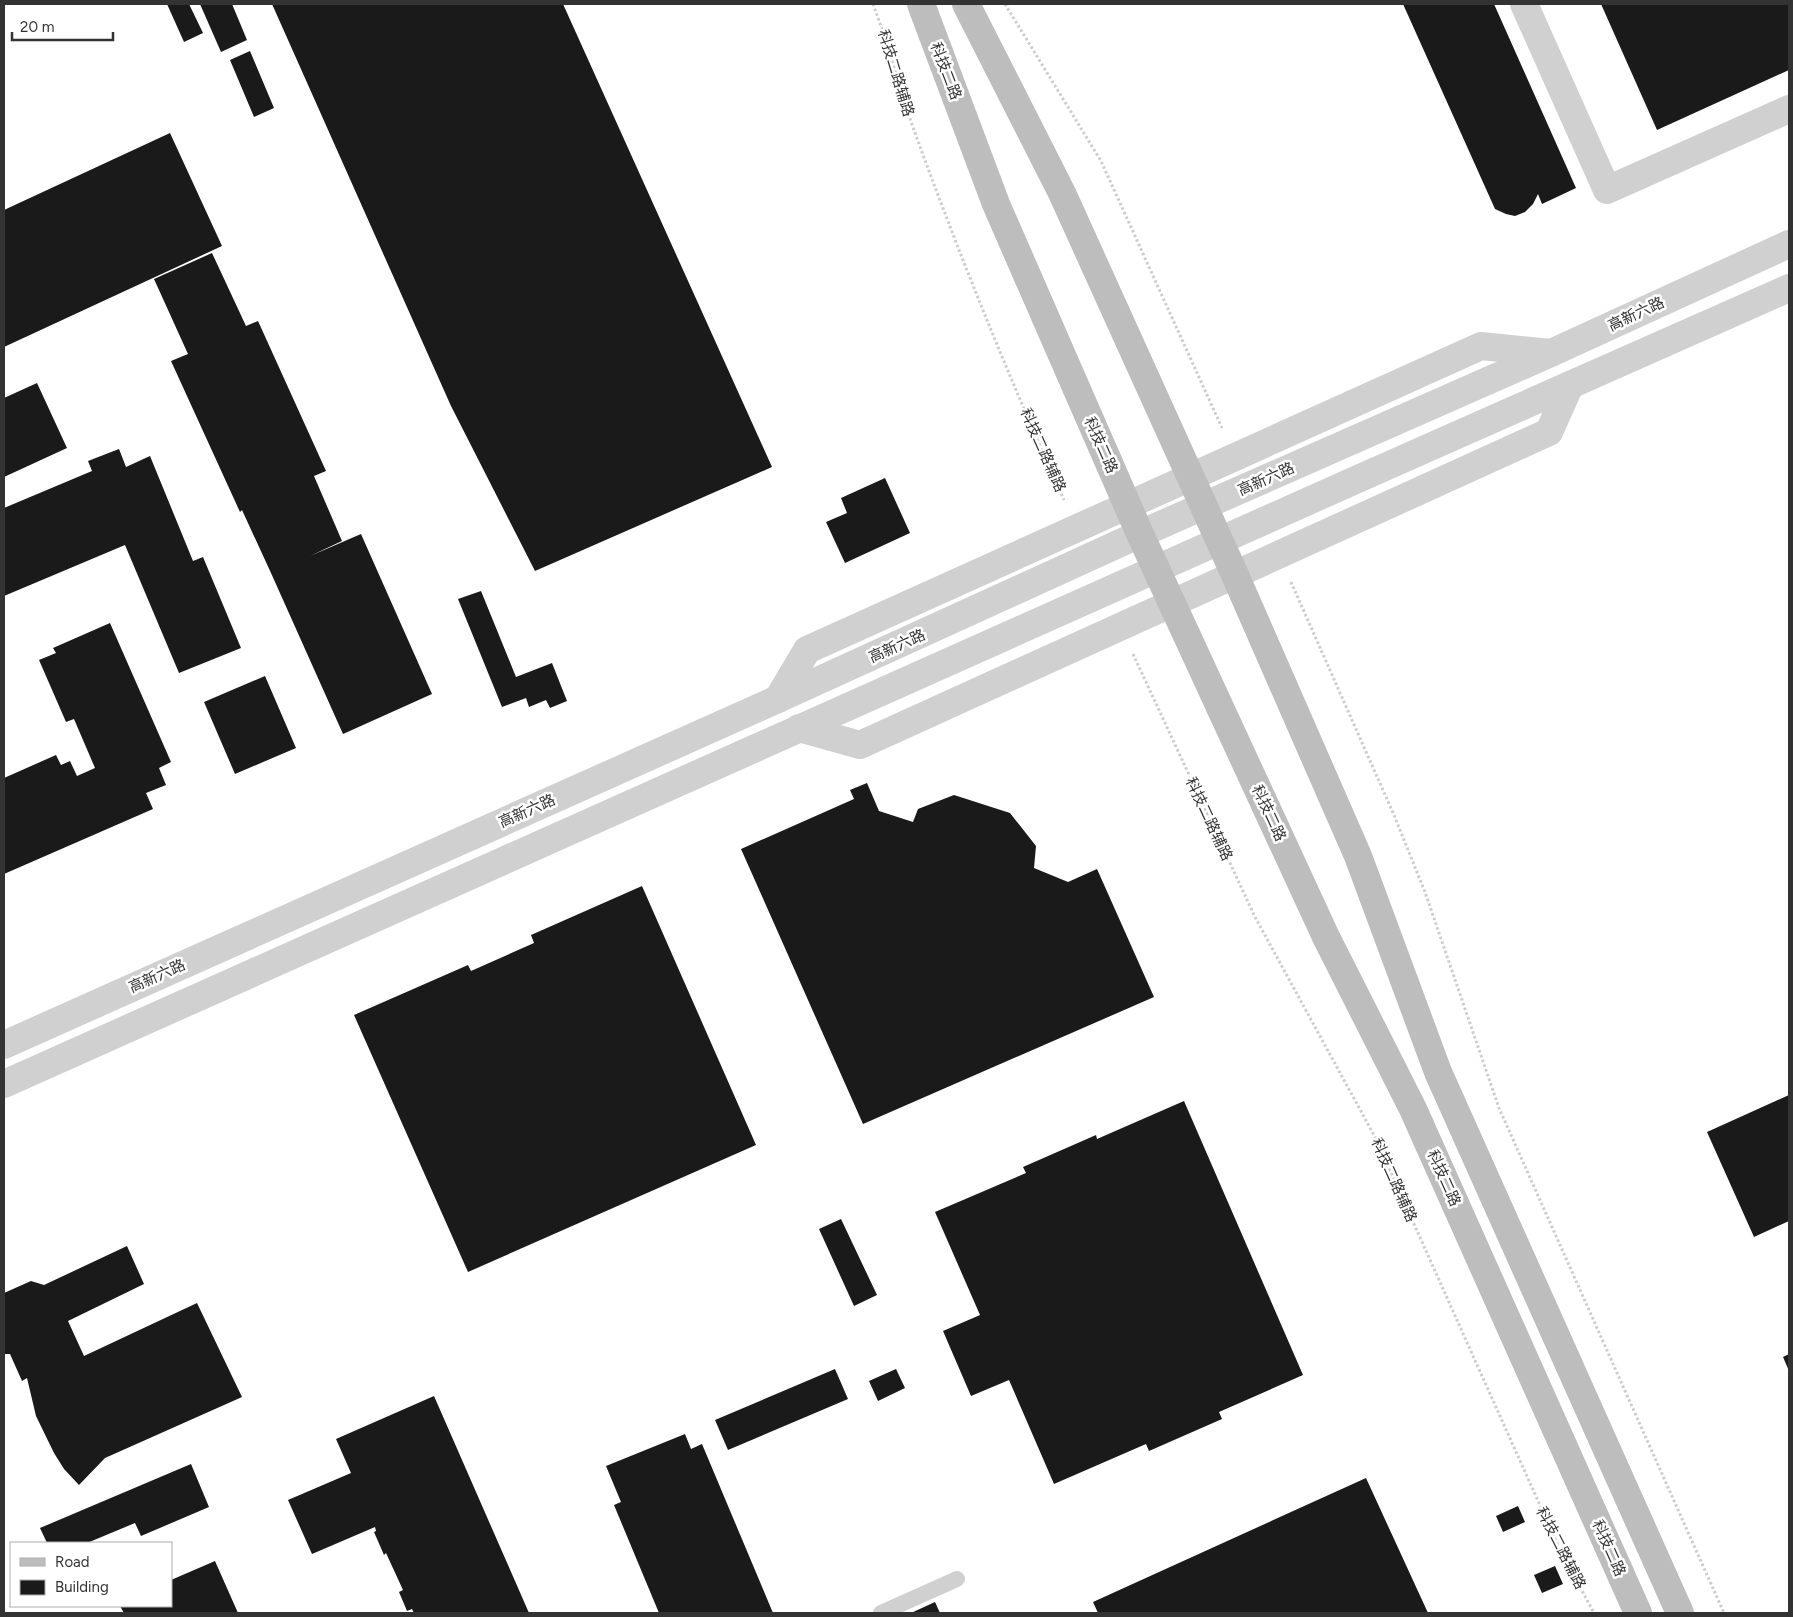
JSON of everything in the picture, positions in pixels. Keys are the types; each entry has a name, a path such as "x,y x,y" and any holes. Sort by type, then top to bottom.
{"main road":[{"name":"科技二路","path":"921,4 996,204 1127,505 1326,937 1414,1109 1638,1613"},
{"path":"966,4 1062,193 1204,506 1358,856 1438,1072 1680,1613"}],"street":[{"path":"1524,4 1606,190 1789,109"},
{"name":"高新六路","path":"4,1045 778,699 1140,534 1551,353 1789,244"},
{"path":"4,1084 1789,288"},
{"path":"778,699 807,650 1482,346 1551,353"},
{"path":"799,728 860,745 1549,432 1570,385"}],"lane":[{"path":"881,1613 957,1580"}],"path":[{"name":"科技二路辅路","path":"873,4 917,139 964,262 1031,425 1077,528"},
{"path":"1005,4 1102,162 1235,457"},
{"path":"1279,555 1341,693 1425,892 1500,1108 1724,1613"},
{"name":"科技二路辅路","path":"1121,626 1254,917 1375,1137 1560,1550 1594,1613"}],"building":[{"path":"167,4 189,4 203,33 184,42"},
{"path":"200,4 232,4 247,40 221,52"},
{"path":"272,4 563,4 772,467 535,571 451,406"},
{"path":"1403,4 1494,4 1576,188 1542,204 1538,194 1533,204 1525,212 1515,216 1495,209"},
{"path":"1601,4 1789,4 1789,70 1657,130"},
{"path":"250,51 274,108 254,117 230,60"},
{"path":"170,133 222,246 4,347 4,210"},
{"path":"212,253 246,326 258,321 326,471 314,476 342,541 310,556 361,534 432,694 343,734 242,510 240,512 171,361 188,354 154,279"},
{"path":"37,383 67,448 4,477 4,398"},
{"path":"119,449 126,467 150,456 193,561 203,557 241,648 179,673 125,545 4,596 4,508 92,471 88,461"},
{"path":"885,478 910,533 845,563 826,522 847,513 841,498"},
{"path":"481,591 516,677 552,663 567,701 550,708 546,700 529,707 526,698 502,707 458,599"},
{"path":"110,623 171,762 159,768 166,785 146,793 153,809 4,874 4,778 56,755 61,765 70,761 77,776 95,768 74,719 66,722 39,660 56,653 53,648"},
{"path":"265,676 296,748 235,774 204,702"},
{"path":"867,783 879,811 913,822 918,809 954,795 1010,813 1036,846 1034,868 1068,882 1097,869 1154,997 863,1124 741,849 854,799 850,790"},
{"path":"642,886 756,1145 468,1272 354,1015 468,965 471,971 534,943 531,935"},
{"path":"1789,1095 1789,1221 1754,1237 1707,1132"},
{"path":"1184,1101 1303,1375 1219,1412 1222,1419 1149,1451 1146,1444 1054,1484 1009,1380 971,1396 943,1331 980,1315 935,1212 1026,1173 1023,1167 1096,1135 1097,1139"},
{"path":"841,1219 877,1295 854,1306 819,1229"},
{"path":"127,1246 144,1284 68,1321 84,1356 197,1303 242,1397 105,1458 79,1485 64,1469 54,1453 36,1416 27,1378 22,1381 10,1354 4,1354 4,1293 31,1281 44,1285"},
{"path":"1789,1354 1789,1371 1783,1357"},
{"path":"835,1369 848,1399 728,1450 715,1420"},
{"path":"896,1369 905,1388 878,1401 869,1381"},
{"path":"434,1396 529,1613 414,1613 412,1609 407,1611 399,1592 403,1590 386,1553 384,1555 374,1532 376,1531 375,1527 312,1554 288,1500 351,1473 336,1439"},
{"path":"685,1434 691,1449 702,1444 773,1613 659,1613 614,1505 621,1502 606,1466"},
{"path":"191,1464 209,1507 141,1536 135,1523 89,1542 47,1542 40,1528"},
{"path":"1366,1478 1428,1613 1098,1613 1093,1602"},
{"path":"1518,1506 1525,1522 1503,1532 1496,1516"},
{"path":"215,1561 238,1613 124,1613 121,1607 172,1607 172,1580"},
{"path":"1555,1566 1563,1584 1542,1593 1534,1575"},
{"path":"935,1602 940,1613 911,1613"}]}
